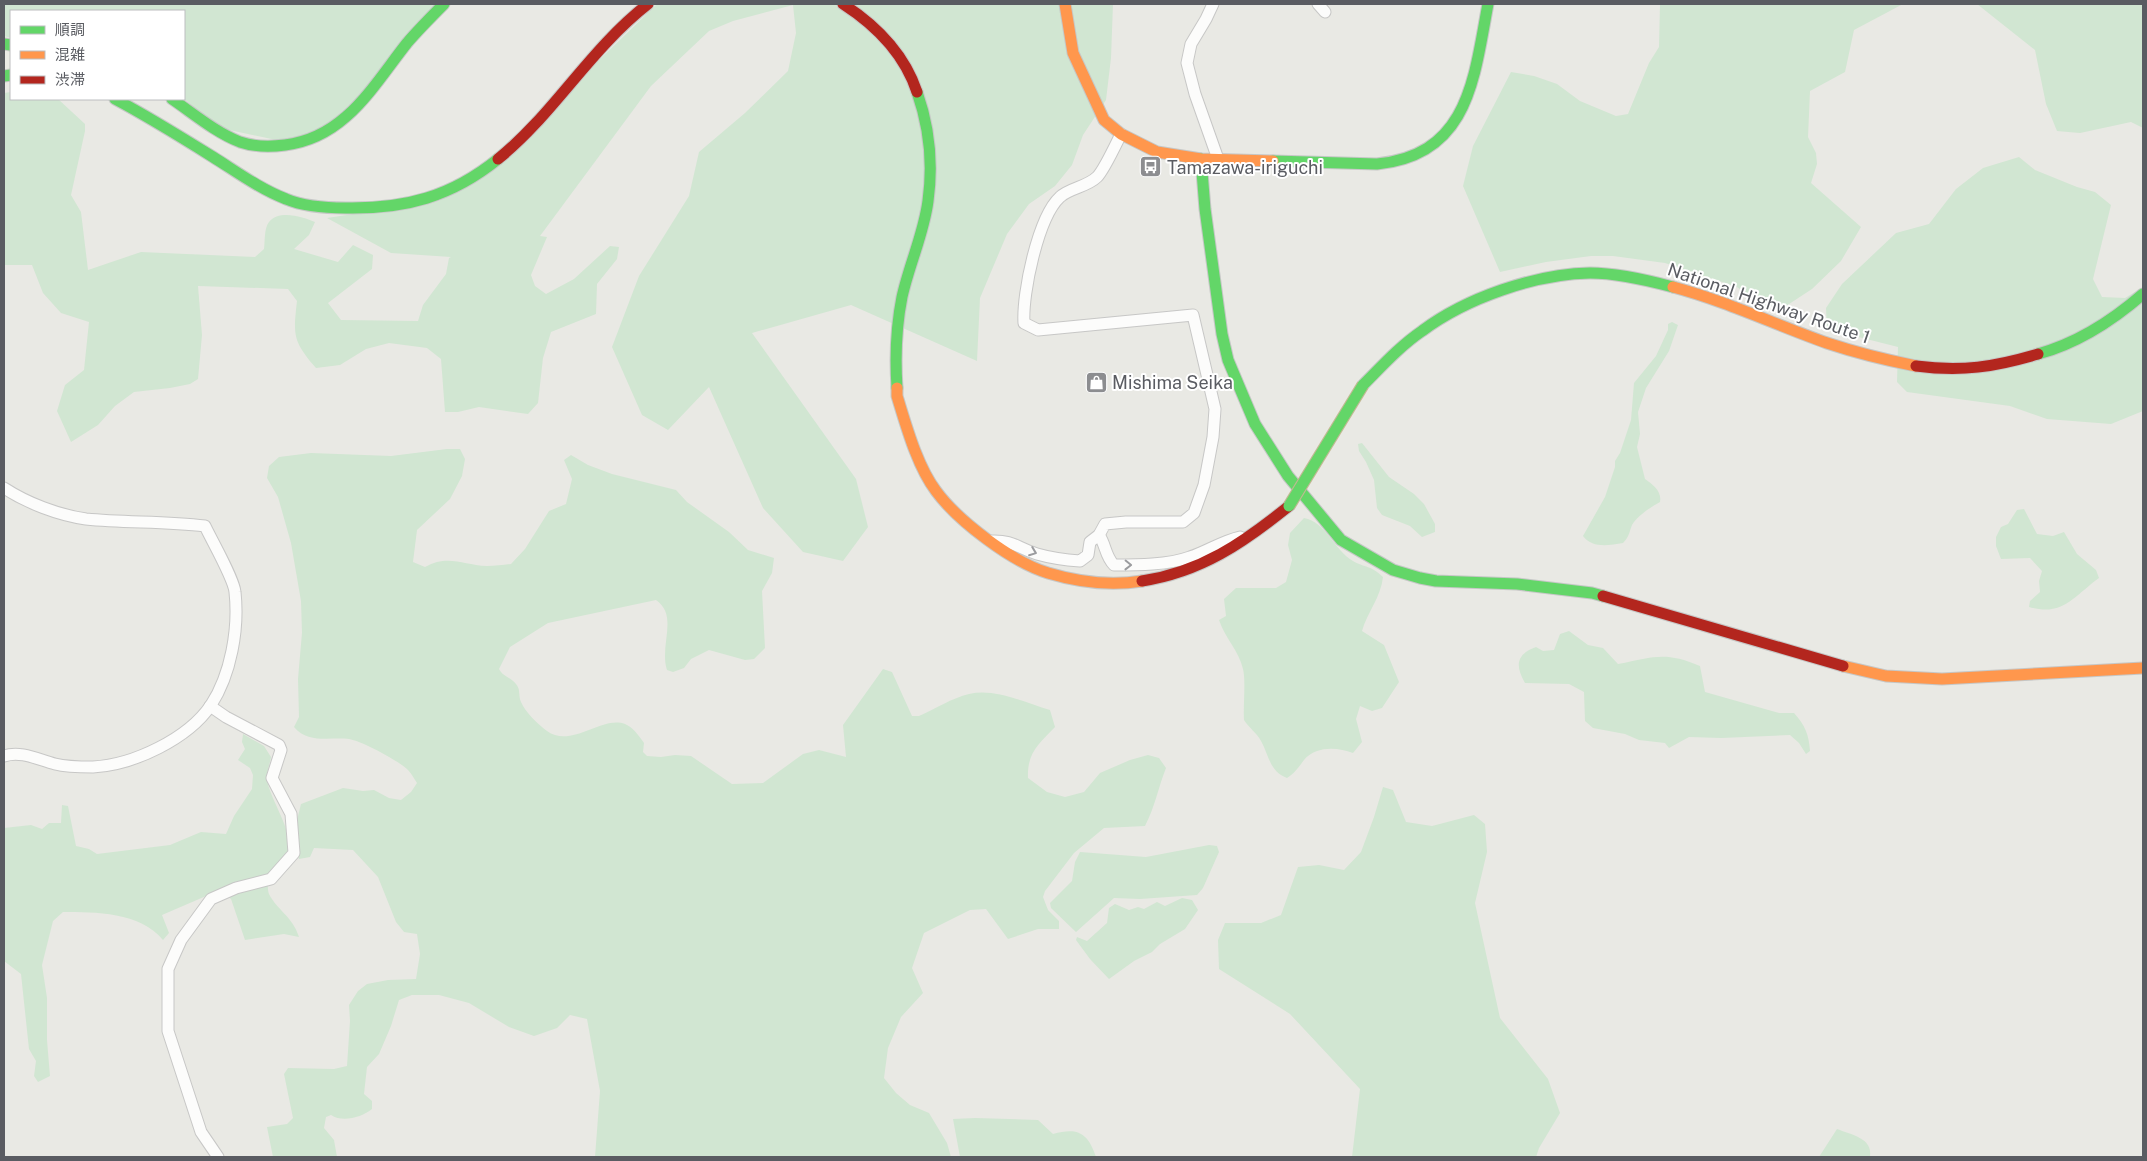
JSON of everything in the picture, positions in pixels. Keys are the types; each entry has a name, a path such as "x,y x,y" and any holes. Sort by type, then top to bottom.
{"main road":[{"path":"174,100 238,142 266,147 282,147 295,146 315,139 336,127 365,100 422,25 444,4"},
{"path":"118,100 257,185 286,200 317,206 374,209 401,206 431,199 453,190 473,178 501,156 526,134 604,42 648,4"},
{"name":"National Highway Route 1","path":"843,4 866,20 895,48 914,82 924,114 930,163 928,202 902,296 895,347 897,396 912,445 935,490 965,522 987,541 1046,573 1103,584 1138,582 1164,578 1220,556 1255,533 1289,506 1363,385 1431,324 1465,304 1510,287 1544,278 1592,273 1638,278 1692,291 1811,337 1875,358 1903,364 1948,369 1981,368 2048,353 2093,332 2143,294"},
{"path":"1065,4 1073,53 1104,120 1121,134 1157,152 1201,158 1377,164 1405,160 1430,147 1447,134 1462,112 1472,89 1488,4"},
{"path":"1201,158 1206,218 1222,334 1228,360 1255,424 1288,476 1341,540 1358,552 1393,570 1436,581 1517,584 1592,593 1729,632 1824,662 1886,676 1942,679 2143,668"}],"street":[{"path":"1213,4 1191,44 1187,63 1195,94 1218,159"},
{"path":"987,541 1006,540 1035,554 1060,560 1080,561 1088,555 1090,542 1099,535 1106,524 1183,522 1194,513 1204,486 1213,437 1215,409 1193,315 1038,330 1024,323 1023,310 1037,242 1048,212 1060,196 1097,177 1121,134"},
{"path":"4,488 24,500 84,518 205,526 235,590 234,639 221,687 210,706 174,739 154,751 127,760 95,767 57,765 22,754 4,756"},
{"path":"1099,535 1104,544 1107,558 1114,565 1139,565 1189,557 1223,541 1255,533"},
{"path":"210,706 226,717 279,745 281,750 272,778 291,814 294,853 271,879 236,888 211,899 181,940 168,969 168,1031 201,1132 218,1157"}],"green space":[{"path":"4,4 449,4 390,67 323,129 281,141 220,128 185,100 185,10 10,10 10,38 4,36"},
{"path":"657,4 1113,4 1111,58 1106,100 1083,135 1072,165 1055,186 1029,204 1007,234 980,298 977,361 851,305 752,333 856,479 868,527 843,561 803,552 763,508 709,387 668,430 642,415 612,347 639,276 689,196 699,152 745,113 788,71 796,33 793,5 733,21 709,31 651,86 540,236 547,237 531,275 535,286 546,294 574,279 610,246 619,247 617,259 597,284 596,314 551,332 543,358 538,403 528,414 479,407 458,412 445,412 441,359 427,348 389,343 366,349 340,365 316,368 296,338 297,301 288,289 198,286 202,335 198,379 190,384 134,392 115,406 98,425 71,442 57,411 65,385 84,370 89,322 61,313 43,293 32,265 4,265 4,93 10,92 10,100 59,100 85,124 71,195 81,212 88,270 141,252 255,257 264,249 265,231 269,222 279,216 292,215 315,222 309,235 294,249 338,262 353,245 373,255 372,269 328,303 341,320 418,321 423,305 446,274 449,258 451,257 391,253 327,218 439,201 565,93"},
{"path":"1660,4 1903,4 1854,30 1845,72 1810,91 1808,137 1816,153 1817,164 1811,183 1861,227 1841,261 1812,289 1783,308 1763,305 1737,287 1665,263 1613,256 1591,256 1546,262 1500,272 1463,186 1473,146 1511,72 1534,76 1557,84 1580,101 1616,116 1628,114 1649,63 1659,47"},
{"path":"1977,4 2143,4 2143,128 2131,122 2080,133 2057,131 2046,104 2035,50"},
{"path":"2019,157 2035,170 2077,187 2095,192 2111,205 2093,279 2102,297 2125,298 2143,287 2143,411 2111,424 2047,419 2010,406 1907,392 1897,382 1898,347 1827,329 1826,308 1842,284 1896,233 1929,224 1956,189 1983,168"},
{"path":"1672,322 1678,325 1669,351 1646,388 1638,412 1640,434 1637,447 1645,479 1658,491 1660,502 1637,518 1623,543 1602,545 1592,543 1583,536 1605,497 1615,467 1615,461 1620,453 1631,420 1634,383 1656,356 1668,330 1668,324"},
{"path":"1362,443 1389,477 1414,494 1424,504 1435,524 1435,532 1422,537 1410,526 1382,515 1377,508 1374,480 1359,451 1358,444"},
{"path":"460,449 465,459 462,476 450,499 417,530 413,562 425,567 441,561 456,561 487,566 511,564 525,549 549,511 566,504 572,479 564,460 571,455 588,465 612,474 676,490 687,502 729,532 748,550 774,558 772,573 762,591 765,648 754,659 745,660 709,650 691,659 684,668 673,672 667,670 665,660 666,614 663,607 656,600 548,623 510,647 499,669 518,686 521,702 529,714 547,731 556,735 576,734 616,722 625,724 633,729 644,743 643,752 647,756 691,756 732,784 763,783 803,754 819,750 846,757 843,725 883,669 892,672 912,716 919,716 963,696 979,693 990,693 1021,700 1050,710 1055,727 1035,749 1028,769 1028,778 1047,792 1065,797 1084,792 1100,773 1130,760 1148,755 1159,758 1166,768 1145,826 1104,828 1074,853 1045,891 1043,897 1048,910 1059,921 1059,929 1038,929 1008,939 986,909 970,910 924,933 912,968 923,993 901,1017 888,1048 884,1078 896,1093 910,1105 929,1113 947,1143 951,1157 595,1157 600,1091 587,1019 570,1015 557,1028 534,1036 509,1027 469,1003 439,995 412,995 399,1000 391,1026 379,1054 367,1067 364,1094 372,1101 372,1109 347,1119 331,1115 326,1117 324,1128 334,1140 337,1157 273,1157 267,1127 287,1124 293,1118 284,1074 288,1068 334,1069 347,1066 350,1021 349,1005 358,991 367,984 388,980 416,979 420,954 417,934 404,932 396,922 378,877 353,850 314,848 310,857 299,859 296,824 301,804 343,788 363,791 374,790 389,798 401,800 411,792 417,783 403,766 371,747 349,739 313,738 306,736 294,727 299,717 298,679 302,633 301,601 291,543 278,497 267,478 269,466 279,457 311,453 391,456"},
{"path":"2024,509 2037,534 2053,536 2064,532 2077,554 2096,570 2099,578 2075,598 2059,607 2041,609 2029,607 2030,601 2040,592 2039,581 2042,571 2030,558 2001,559 1996,546 1996,537 2001,527 2008,524 2017,510"},
{"path":"1304,518 1312,521 1324,530 1346,556 1357,563 1375,570 1383,577 1380,591 1362,631 1384,645 1399,682 1382,708 1372,711 1360,706 1356,719 1362,742 1353,753 1334,749 1314,752 1287,778 1273,767 1264,746 1244,720 1243,669 1219,620 1226,616 1224,599 1236,588 1276,588 1286,582 1292,560 1288,545 1290,533"},
{"path":"1569,631 1588,645 1603,648 1618,664 1668,657 1688,661 1700,666 1705,692 1779,713 1794,713 1806,730 1810,751 1806,754 1799,743 1790,735 1721,738 1689,737 1669,748 1665,743 1639,740 1625,734 1593,728 1585,721 1584,692 1569,684 1525,683 1520,671 1519,661 1524,653 1536,647 1543,651 1554,650 1560,634"},
{"path":"243,734 264,746 271,757 267,780 272,797 285,825 289,843 285,857 269,874 268,892 272,900 293,924 299,937 284,934 245,940 231,899 220,890 162,915 169,933 163,940 142,924 130,919 103,913 63,912 53,921 42,965 47,998 47,1040 50,1076 38,1082 34,1076 36,1061 29,1049 21,974 4,961 4,828 31,825 42,829 49,823 61,823 62,805 68,806 76,846 89,849 97,854 170,845 201,832 226,834 234,816 252,789 253,775 250,768 238,760 245,749 242,742"},
{"path":"1383,787 1393,790 1406,822 1432,826 1474,815 1485,824 1487,852 1475,903 1500,1018 1548,1079 1560,1113 1539,1148 1536,1157 1352,1157 1360,1089 1290,1014 1219,969 1218,940 1225,923 1261,923 1281,915 1298,867 1319,865 1344,870 1361,852"},
{"path":"1209,845 1217,846 1219,852 1203,888 1197,895 1140,899 1114,898 1076,932 1051,908 1050,903 1072,881 1075,862 1080,852 1146,857"},
{"path":"1182,898 1192,900 1198,910 1185,929 1109,979 1090,959 1076,940 1077,937 1087,941 1107,923 1109,908 1115,904 1129,910 1138,907 1144,909 1157,902 1165,906"},
{"path":"953,1119 1038,1120 1053,1134 1069,1131 1081,1134 1089,1142 1096,1157 960,1157"},
{"path":"1837,1129 1855,1135 1865,1141 1870,1151 1870,1157 1819,1157"}],"traffic: fast":[{"path":"173,100 213,128 240,142 268,146 285,145 306,140 325,132 356,108 407,43 444,4"},
{"path":"1273,161 1377,164 1408,158 1431,146 1449,129 1462,108 1478,59 1488,4"},
{"path":"4,44 10,45"},
{"path":"4,76 10,75"},
{"path":"897,388 896,342 898,320 905,285 926,213 930,174 927,132 917,92"},
{"path":"117,100 165,127 276,195 293,202 308,205 331,208 368,208 408,203 463,183 498,159"},
{"path":"1201,159 1205,209 1222,334 1228,360 1255,424 1288,476 1341,540 1393,570 1420,578 1436,581 1517,584 1603,596"},
{"path":"1363,385 1414,337 1440,319 1480,298 1524,283 1569,274 1600,273 1642,279 1673,287"},
{"path":"2038,354 2067,344 2094,330 2143,294"},
{"path":"1289,506 1363,385"}],"traffic: slow":[{"path":"1065,4 1073,53 1104,120 1121,134 1157,152 1201,159 1273,161"},
{"path":"1673,287 1732,306 1827,343 1871,356 1916,366"},
{"path":"897,388 897,396 904,420 929,481 946,503 987,539 1018,560 1048,573 1071,579 1095,582 1142,581"},
{"path":"1843,666 1886,676 1942,679 2143,668"}],"traffic: jam":[{"path":"498,159 537,122 608,41 648,4"},
{"path":"843,4 878,31 888,42 905,65 917,92"},
{"path":"1916,366 1933,368 1978,367 2038,354"},
{"path":"1142,581 1183,571 1220,554 1238,544 1289,506"},
{"path":"1603,596 1843,666"}],"place":[{"name":"Tamazawa-iriguchi","path":"1151,167"},
{"name":"Mishima Seika","path":"1096,382"}]}
